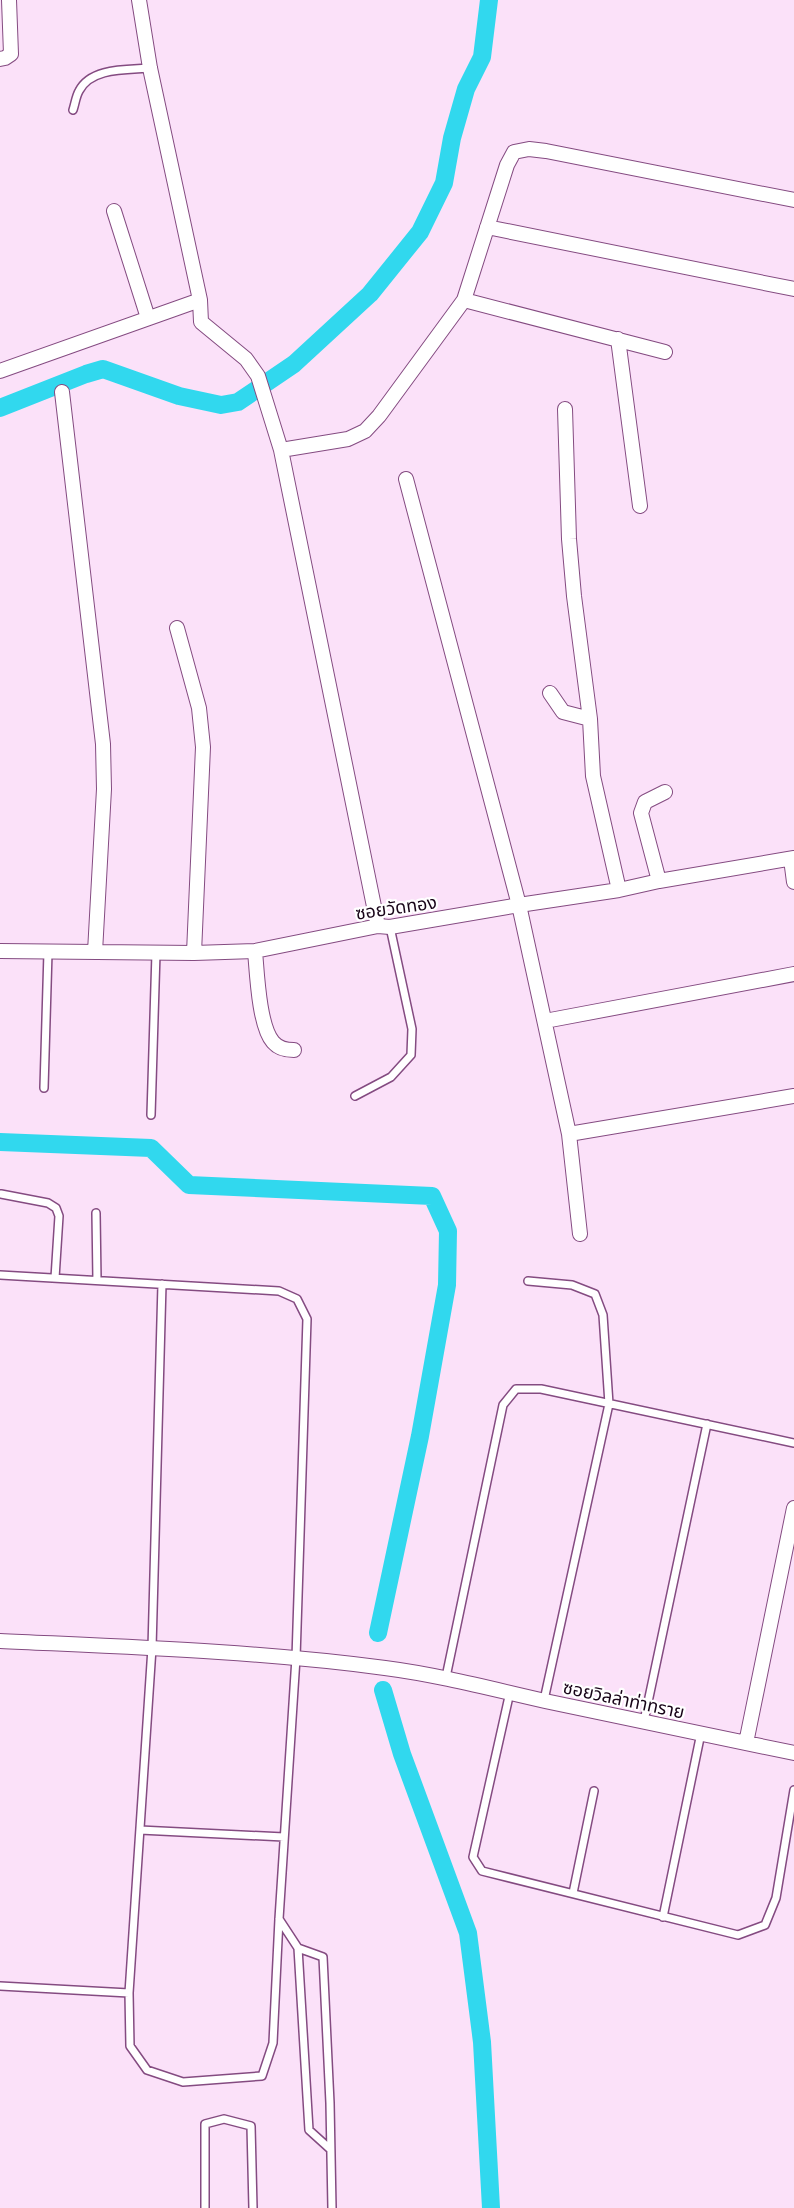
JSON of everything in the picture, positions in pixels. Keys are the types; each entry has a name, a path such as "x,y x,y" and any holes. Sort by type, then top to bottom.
{"street":[{"path":"0,59 11,54 9,0"},
{"path":"139,0 150,68 200,300 201,322 246,359 258,376 281,450 384,927"},
{"path":"281,450 348,439 364,431 379,416 464,300 514,152 529,149 546,151 794,200"},
{"path":"114,211 148,318"},
{"path":"487,227 794,289"},
{"path":"0,371 200,300"},
{"path":"464,300 665,352"},
{"path":"618,339 640,506"},
{"path":"62,392 103,744 104,789 95,952"},
{"path":"565,409 567,507 574,596 590,719 593,776 619,890"},
{"path":"406,479 519,904 569,1134 580,1234"},
{"path":"177,628 198,708 203,747 194,953"},
{"path":"550,693 563,712 590,719"},
{"path":"660,881 641,813 645,802 664,792"},
{"path":"793,858 794,882"},
{"name":"ซอยวัดทอง","path":"0,951 194,953 255,951 519,904 619,890 793,858"},
{"path":"255,951 266,1029 274,1043 285,1050 294,1050"},
{"path":"544,1021 794,974"},
{"path":"569,1134 794,1096"},
{"path":"746,1743 794,1508"},
{"name":"ซอยวิลล่าท่าทราย","path":"0,1641 296,1658 386,1668 446,1677 794,1753"}],"lane":[{"path":"74,110 79,90 89,79 100,73 150,68"},
{"path":"355,1096 391,1077 411,1055 412,1029 384,927"},
{"path":"44,1088 48,952"},
{"path":"151,1115 156,953"},
{"path":"1,1194 48,1203 56,1208 60,1216 55,1278"},
{"path":"96,1213 97,1280"},
{"path":"0,1275 97,1280 279,1291 297,1299 307,1319 296,1658 273,2043 261,2076 183,2082 147,2070 130,2046 129,1993 152,1648 162,1284"},
{"path":"528,1281 572,1285 595,1294 603,1315 609,1404 544,1700"},
{"path":"446,1677 503,1405 516,1389 541,1389 794,1443"},
{"path":"644,1722 707,1424"},
{"path":"510,1692 473,1857 482,1871 738,1935 765,1925 776,1898 794,1790"},
{"path":"663,1917 701,1733"},
{"path":"573,1893 594,1791"},
{"path":"140,1830 284,1837"},
{"path":"279,1920 298,1948 309,2130 330,2149"},
{"path":"298,1948 323,1957 332,2208"},
{"path":"0,1986 129,1993"},
{"path":"205,2208 205,2124 224,2119 251,2126 253,2208"}],"waterway":[{"path":"0,408 103,369 179,396 221,405 238,402 294,364 370,294 420,232 444,183 452,138 466,89 482,57 489,0"},
{"path":"0,1142 151,1148 189,1185 432,1196 448,1231 447,1285 420,1436 378,1633"},
{"path":"383,1690 402,1754 468,1933 482,2042 491,2208"}]}
